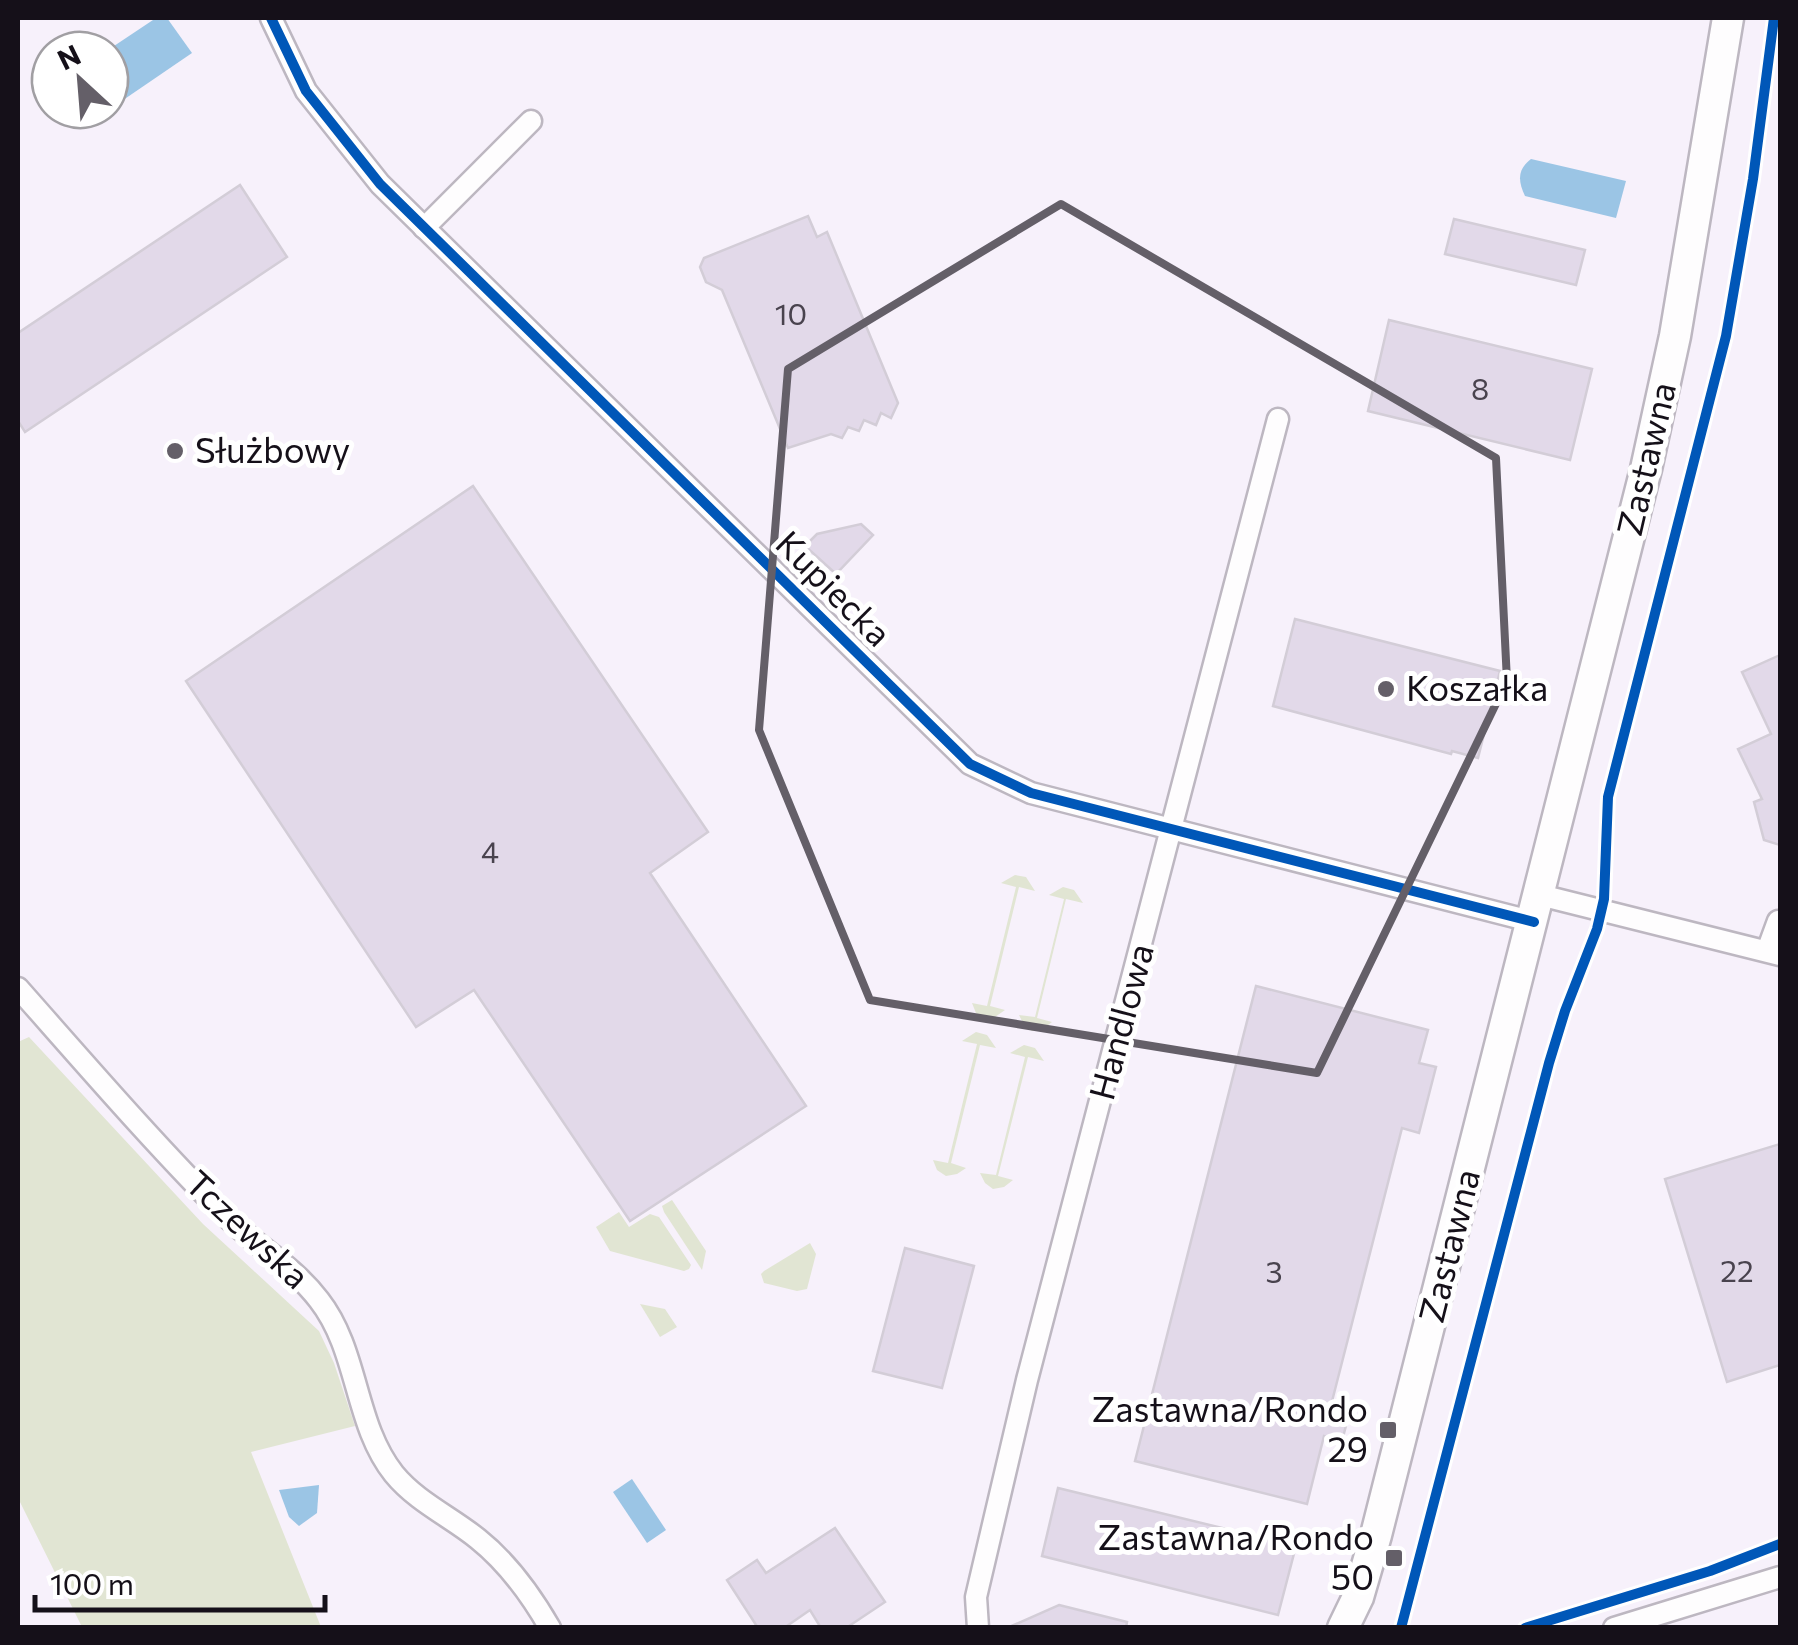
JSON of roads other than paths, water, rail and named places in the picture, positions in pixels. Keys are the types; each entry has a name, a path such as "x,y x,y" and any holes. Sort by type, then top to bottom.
{"main road":[{"name":"Zastawna","path":"1342,1628 1358,1597 1646,469 1671,355 1728,18"},
{"name":"Zastawna","path":"1358,1597 1363,1628"}],"street":[{"name":"Kupiecka","path":"271,18 306,91 380,184 970,764 1030,794 1172,831 1537,908"},
{"path":"424,228 532,121"},
{"name":"Handlowa","path":"978,1628 976,1596 1021,1402 1278,418"},
{"path":"1537,908 1774,953 1778,921"},
{"name":"Tczewska","path":"18,988 232,1222 300,1276 338,1331 373,1441 395,1475 425,1503 504,1561 550,1628"},
{"path":"1614,1628 1780,1577"}],"water":[{"path":"156,18 167,18 192,53 130,95 130,35"},
{"path":"1531,159 1626,181 1616,218 1525,196 1520,176"},
{"path":"632,1479 666,1530 647,1543 613,1492"},
{"path":"319,1485 317,1513 299,1526 289,1517 279,1490"}],"place":[{"name":"Służbowy","path":"175,451"},
{"name":"Koszałka","path":"1386,689"},
{"name":"Zastawna/Rondo 29","path":"1388,1430"},
{"name":"Zastawna/Rondo 50","path":"1394,1558"}]}
